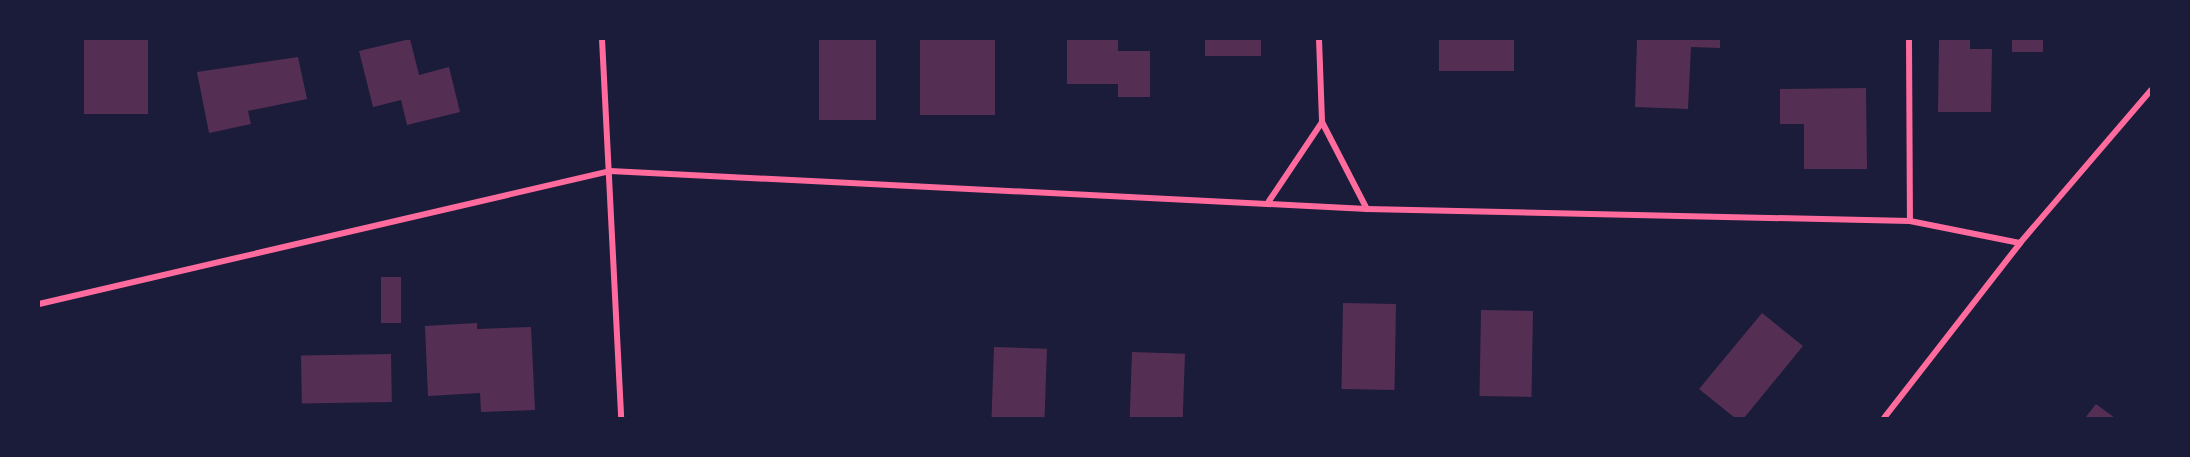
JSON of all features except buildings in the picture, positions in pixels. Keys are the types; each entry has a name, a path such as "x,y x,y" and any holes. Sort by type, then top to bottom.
{"street":[{"path":"602,39 621,418"},
{"path":"1319,39 1322,122 1367,209"},
{"path":"1909,39 1910,221"},
{"path":"1884,418 2020,243 2151,90"},
{"path":"1269,201 1322,122"},
{"path":"39,304 610,171 1269,201 1367,209 1910,221 2020,243"}]}
